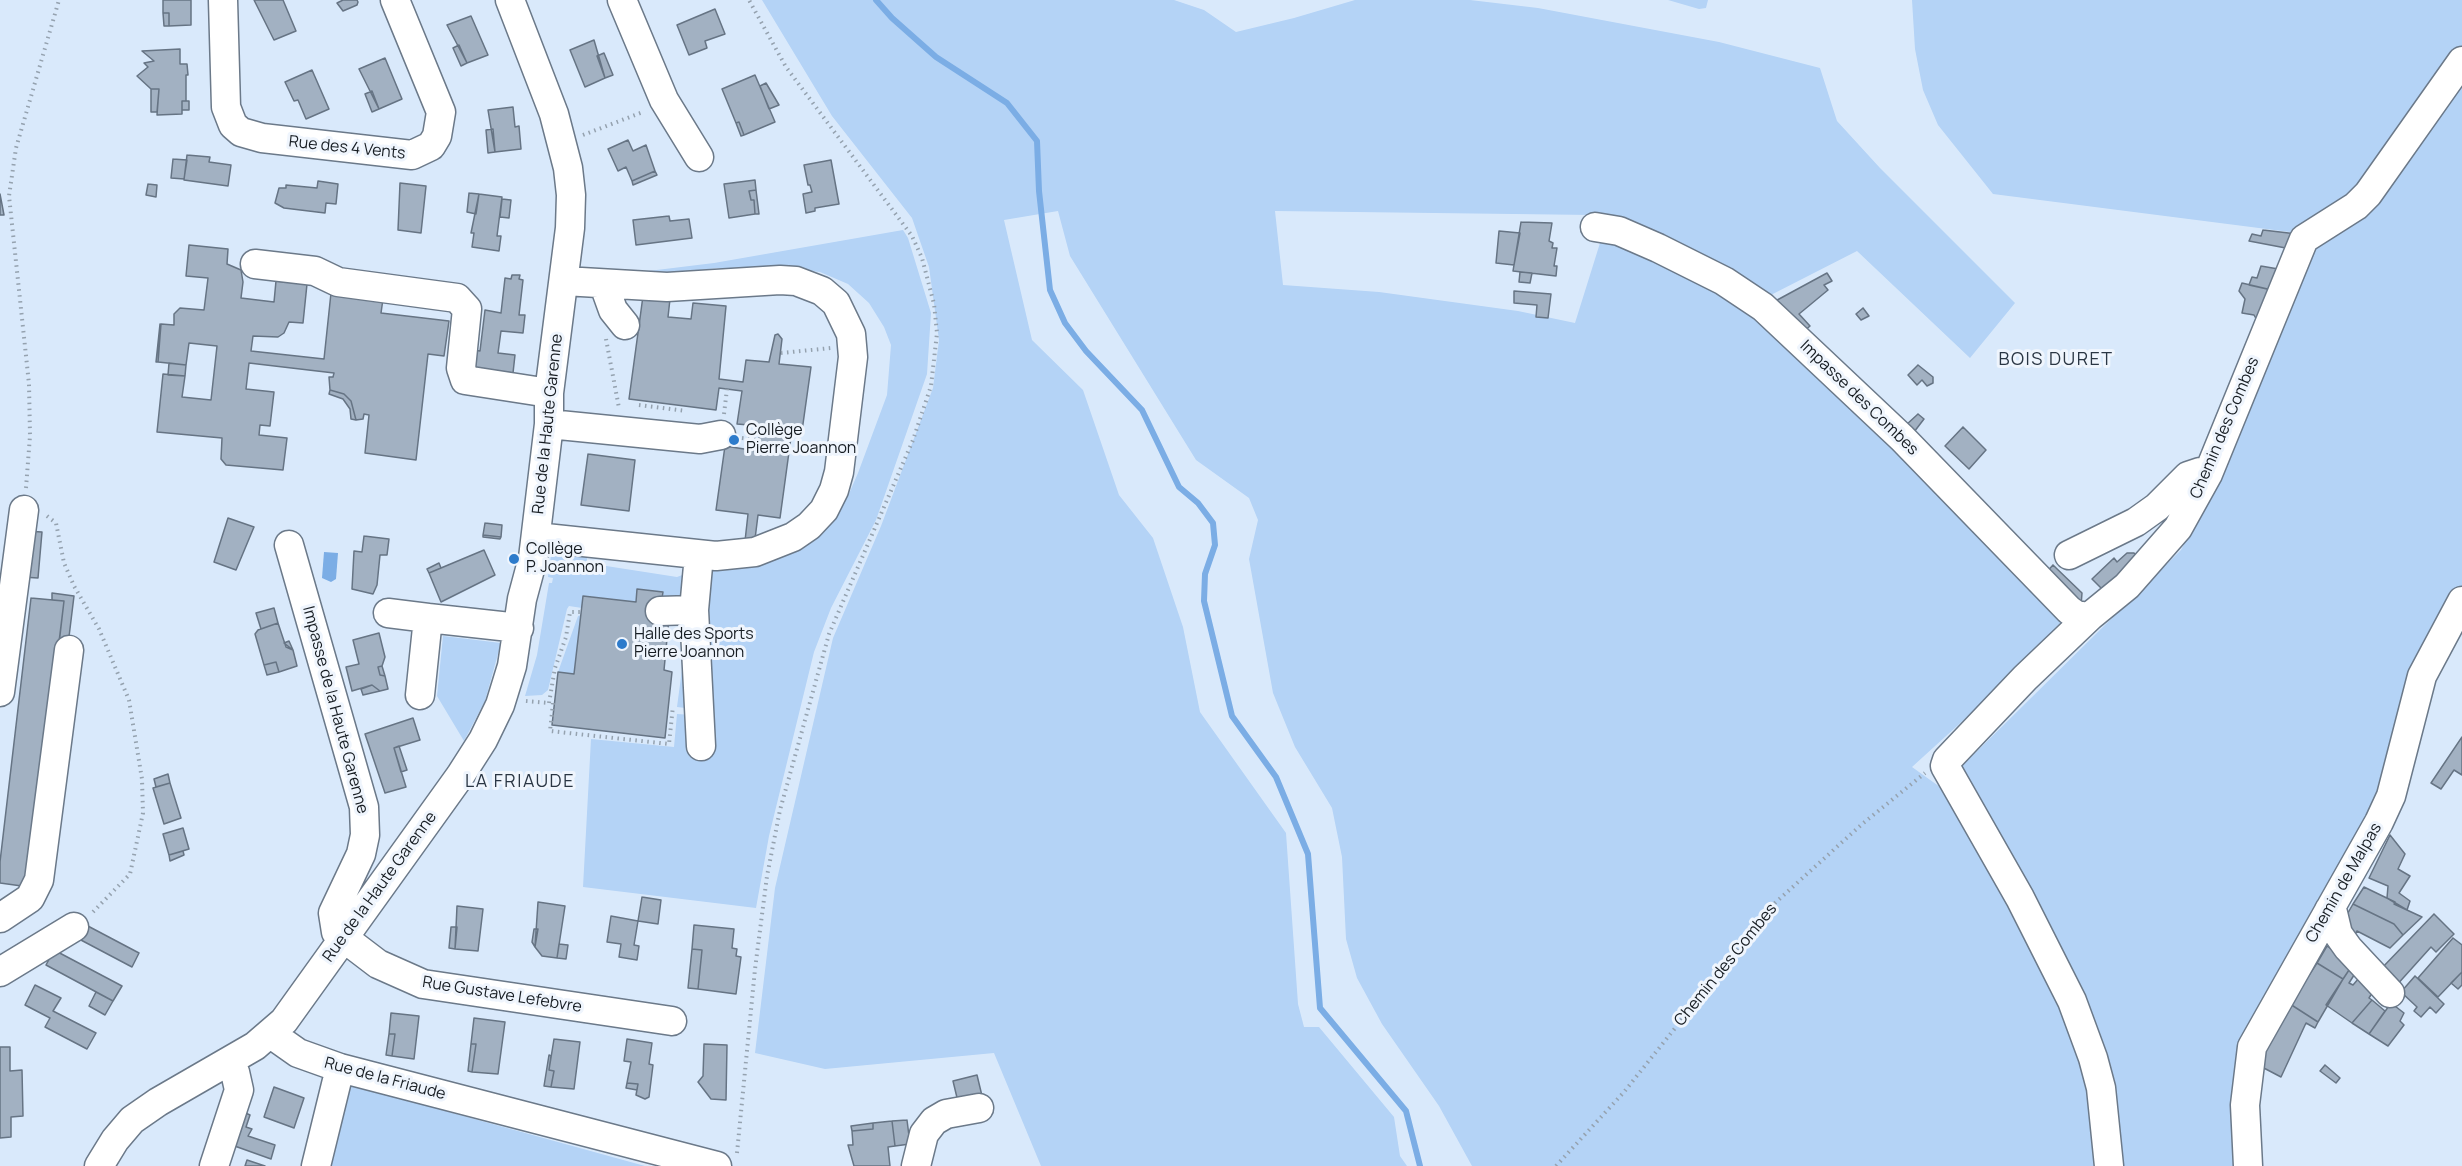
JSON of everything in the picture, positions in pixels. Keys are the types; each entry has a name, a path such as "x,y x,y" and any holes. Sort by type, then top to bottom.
{"street":[{"name":"Rue des 4 Vents","path":"223,0 226,107 233,125 251,136 261,138 412,155 431,146 437,136 441,112 395,0"},
{"name":"Rue de la Haute Garenne","path":"271,1034 284,1021 483,740 500,705 512,666 536,537 571,195 562,143 551,104 510,0"},
{"path":"622,0 665,104 699,157"},
{"name":"Chemin des Combes","path":"1945,766 1947,760 2025,678 2090,616 2127,586 2159,553 2191,508 2208,474 2304,239 2355,206 2368,194 2462,61"},
{"name":"Impasse des Combes","path":"1595,226 1619,231 1658,248 1724,281 1763,307 1902,438 2069,610 2076,615 2090,616"},
{"path":"255,264 315,271 338,282 457,298 467,309 461,368 465,380 549,393"},
{"path":"536,537 699,555 735,555 775,547 809,526 824,510 839,472 853,357 845,317 836,303 822,291 796,281 668,287 613,304 564,281"},
{"path":"549,424 700,439 730,429"},
{"path":"2069,555 2136,522 2157,507 2188,476 2200,472 2208,474"},
{"path":"1,677 24,510"},
{"name":"Impasse de la Haute Garenne","path":"289,545 364,807 365,835 361,854 333,913 336,932 343,939"},
{"path":"699,555 694,610 701,746"},
{"name":"Chemin de Malpas","path":"2248,1166 2245,1105 2252,1047 2379,822 2391,796 2422,676 2462,601"},
{"path":"660,611 694,610"},
{"path":"388,614 519,627"},
{"path":"420,695 428,618"},
{"path":"0,918 30,898 39,880 69,651"},
{"path":"1945,766 2020,898 2072,1001 2093,1058 2101,1088 2109,1166"},
{"path":"2329,910 2333,913 2338,934 2348,948 2390,993"},
{"path":"0,972 74,927"},
{"name":"Rue Gustave Lefebvre","path":"343,939 378,964 423,984 672,1021"},
{"path":"99,1166 115,1140 132,1120 158,1102 228,1063 271,1034"},
{"name":"Rue de la Friaude","path":"271,1034 298,1053 340,1068 727,1161"},
{"path":"214,1166 239,1090 234,1072 228,1063"},
{"path":"316,1166 340,1068"},
{"path":"916,1166 924,1134 934,1121 946,1114 979,1108"}],"path":[{"path":"59,0 16,148 9,196 30,384 30,436 24,510 39,512 56,523 64,563 74,586 99,628 129,700 142,779 143,813 130,874 99,909 74,927"},
{"path":"727,1161 767,876 780,810 829,634 913,440 931,386 937,333 934,304 922,258 912,236 786,67 748,0"},
{"path":"562,143 665,104"},
{"path":"613,304 606,312 605,333 620,412 627,430"},
{"path":"781,353 852,343"},
{"path":"727,389 730,429 759,440"},
{"path":"581,612 570,612 566,637 555,668 550,731 669,744 674,698"},
{"path":"523,701 552,703"},
{"name":"Chemin des Combes","path":"1556,1166 1624,1092 1775,903 1912,781 1928,771 1945,766"}],"shaded area":[{"path":"762,0 1174,0 1204,10 1236,32 1355,0 1470,0 1538,8 1719,42 1820,68 1837,121 1880,168 2015,303 1970,358 1857,251 1763,299 1593,215 1275,211 1283,285 1379,292 1518,311 1575,323 1600,243 1615,236 1761,311 2068,625 1912,767 1947,792 1992,863 2085,1062 2103,1166 1472,1166 1439,1106 1382,1024 1357,978 1346,939 1342,857 1332,808 1295,747 1273,693 1249,559 1258,520 1249,498 1196,460 1070,256 1058,211 1004,220 1032,340 1083,390 1119,495 1153,538 1183,627 1200,712 1286,833 1298,1004 1304,1027 1319,1027 1394,1117 1400,1156 1407,1166 1041,1166 994,1053 825,1069 755,1053 775,888 833,638 881,526 933,388 939,340 929,267 912,218 832,116"},
{"path":"1668,0 1708,0 1706,8 1699,9"},
{"path":"1912,0 2462,0 2462,50 2349,203 2298,233 1993,194 1938,125 1923,90 1915,49"},
{"path":"2462,79 2462,586 2416,658 2376,811 2247,1040 2241,1166 2122,1166 2115,1081 2078,979 1957,771 2181,550 2238,440 2306,255"},
{"path":"903,230 908,238 931,313 927,374 876,520 831,608 814,652 769,836 756,908 583,887 591,739 674,747 677,714 693,715 704,565 831,518 848,496 887,395 891,345 884,327 869,303 848,284 820,272 792,269 741,272 717,268 632,278 632,273 714,263"},
{"path":"552,548 587,552 587,563 677,577 685,574 690,592 661,605 662,592 638,589 636,602 584,596 582,608 569,606 567,609 548,690 542,695 525,696 537,655 549,583 552,583 553,578 548,577"},
{"path":"324,552 338,553 336,579 331,582 322,578"},
{"path":"581,615 574,674 558,672 578,616"},
{"path":"688,624 694,709 677,707"},
{"path":"443,636 501,643 485,701 464,741 437,696"},
{"path":"351,1085 645,1166 330,1166"}],"building":[{"path":"163,0 191,0 191,25 169,26 169,13 163,13"},
{"path":"254,0 283,0 296,31 274,40"},
{"path":"343,0 357,0 358,2 357,5 343,11 337,3"},
{"path":"715,9 725,34 705,41 707,48 689,55 677,25"},
{"path":"163,13 169,13 169,26 164,26"},
{"path":"471,16 488,55 467,63 447,25"},
{"path":"594,40 605,78 585,87 570,50"},
{"path":"459,45 467,63 461,66 453,48"},
{"path":"180,49 180,64 187,64 188,75 186,75 186,101 182,101 182,114 157,115 159,89 151,89 137,76 148,67 144,63 154,61 142,51"},
{"path":"604,53 613,75 605,78 597,56"},
{"path":"385,58 402,99 379,109 359,69"},
{"path":"312,70 329,109 306,119 298,100 294,101 285,82"},
{"path":"755,75 775,122 744,135 739,122 736,123 722,89"},
{"path":"766,83 779,105 769,109 760,86"},
{"path":"151,89 159,89 157,112 151,112"},
{"path":"372,91 379,109 372,112 365,94"},
{"path":"182,101 189,101 189,110 182,110"},
{"path":"513,107 515,127 519,126 521,149 495,152 488,110"},
{"path":"739,122 744,135 741,136 736,123"},
{"path":"493,129 495,152 488,153 486,130"},
{"path":"628,140 633,151 646,145 655,171 632,181 626,167 618,171 608,149"},
{"path":"187,155 210,157 209,162 231,165 228,186 184,180"},
{"path":"173,159 187,160 184,179 171,178"},
{"path":"831,160 839,204 815,208 815,211 806,213 803,194 812,192 808,185 804,165"},
{"path":"655,171 657,175 633,185 632,181"},
{"path":"755,180 756,190 749,191 751,200 754,200 755,214 729,218 724,184"},
{"path":"318,181 338,184 336,204 326,203 325,213 284,208 275,203 279,188 286,188 286,185 317,188"},
{"path":"400,183 426,186 421,233 398,230"},
{"path":"148,184 157,185 156,197 146,195"},
{"path":"756,190 759,214 755,214 754,200 751,200 749,191"},
{"path":"469,193 479,194 476,214 467,212"},
{"path":"0,194 4,215 0,215"},
{"path":"479,194 502,197 497,236 501,236 499,251 472,247 474,233 471,233"},
{"path":"502,199 511,200 509,218 500,217"},
{"path":"669,216 670,221 689,219 692,238 636,245 633,220"},
{"path":"1521,222 1552,223 1549,241 1553,243 1552,248 1557,248 1554,266 1557,266 1556,276 1513,271"},
{"path":"2263,230 2297,234 2291,249 2249,241 2252,234 2261,236"},
{"path":"1499,231 1520,233 1514,265 1496,263"},
{"path":"189,245 228,249 227,264 241,270 243,282 241,298 274,302 276,281 307,284 303,323 289,322 284,333 278,337 253,336 251,351 324,359 331,293 383,299 381,313 449,321 444,356 428,354 416,460 365,453 369,415 364,414 363,419 356,420 351,401 344,394 330,390 329,377 333,377 334,373 249,363 246,389 274,392 270,426 260,425 259,435 287,438 283,470 226,465 221,459 222,438 157,432 163,374 185,376 182,397 211,400 217,346 189,343 186,365 158,362 161,324 174,325 174,314 180,308 204,310 208,278 186,276"},
{"path":"2261,266 2284,270 2276,291 2249,285 2252,277 2257,278"},
{"path":"1520,272 1532,273 1530,283 1519,282"},
{"path":"1827,273 1832,281 1824,285 1828,290 1799,314 1810,326 1800,335 1768,305"},
{"path":"512,275 520,275 519,279 523,280 519,315 525,315 523,333 501,331 498,353 515,355 513,373 472,368 474,350 480,351 485,310 501,313 505,278 511,279"},
{"path":"2242,283 2276,291 2258,322 2254,315 2242,313 2245,299 2239,291"},
{"path":"1514,291 1551,294 1548,318 1536,317 1537,305 1514,303"},
{"path":"643,296 670,299 668,317 691,319 693,303 726,306 719,379 743,382 746,360 769,362 775,335 778,334 782,339 779,364 811,367 802,431 792,430 780,518 758,515 755,539 745,541 748,514 716,510 725,446 757,451 761,426 737,424 742,391 719,388 716,410 629,399"},
{"path":"1863,308 1869,316 1861,320 1856,314"},
{"path":"160,324 158,362 156,362"},
{"path":"169,363 186,365 185,376 168,375"},
{"path":"1918,365 1933,377 1933,383 1927,386 1922,380 1917,385 1908,375"},
{"path":"330,390 344,394 351,401 356,420 351,419 350,409 343,399 329,394"},
{"path":"1918,414 1924,419 1914,432 1906,425"},
{"path":"1963,427 1986,450 1969,469 1945,446"},
{"path":"588,454 635,460 629,511 581,505"},
{"path":"228,518 254,527 236,570 214,562"},
{"path":"485,523 502,525 501,537 483,535"},
{"path":"25,531 42,532 38,578 22,577"},
{"path":"483,535 501,537 500,539 483,537"},
{"path":"364,536 389,539 387,555 380,555 377,585 373,594 352,589 354,551 362,552"},
{"path":"484,550 495,575 441,602 429,573"},
{"path":"2127,553 2134,553 2142,562 2108,595 2092,579 2114,558 2117,562"},
{"path":"439,563 441,568 429,573 427,569"},
{"path":"2053,565 2082,593 2081,606 2043,576"},
{"name":"Halle des Sports Pierre Joannon","path":"637,589 663,592 659,617 669,618 664,670 672,672 665,738 552,725 558,672 574,674 583,596 636,602"},
{"path":"52,593 74,596 68,645 59,644 64,601 52,600"},
{"path":"31,598 64,601 29,887 0,883 0,862"},
{"path":"274,608 278,623 261,629 256,613"},
{"path":"278,623 286,647 293,650 297,666 279,672 276,662 264,665 255,634 258,630"},
{"path":"379,633 385,657 382,666 378,667 380,675 385,676 388,689 380,691 372,685 352,691 346,667 359,664 353,640"},
{"path":"289,641 293,650 284,643"},
{"path":"276,662 279,672 267,675 264,665"},
{"path":"382,666 385,676 380,675 378,667"},
{"path":"372,685 380,691 363,695 361,689"},
{"path":"413,718 420,740 394,748 406,787 385,793 365,734"},
{"path":"2462,737 2462,775 2454,770 2441,789 2431,783"},
{"path":"399,746 407,770 401,772 394,748"},
{"path":"168,774 170,783 156,787 154,779"},
{"path":"170,783 181,818 164,824 153,788"},
{"path":"183,828 189,849 169,855 163,834"},
{"path":"2390,835 2405,854 2398,869 2410,876 2399,893 2410,901 2407,910 2387,898 2388,886 2369,878"},
{"path":"183,851 184,855 170,861 169,855"},
{"path":"2364,887 2422,917 2403,935 2394,924 2353,904"},
{"path":"642,897 661,900 658,924 638,921"},
{"path":"538,902 565,906 557,958 542,956 535,947"},
{"path":"2353,904 2394,924 2403,935 2390,948 2357,931 2354,936 2341,925"},
{"path":"457,906 483,909 478,951 455,949"},
{"path":"2434,914 2454,934 2436,952 2431,947 2395,987 2379,971"},
{"path":"611,916 638,921 634,945 639,946 637,960 619,957 621,944 607,942"},
{"path":"86,925 139,953 132,967 79,939"},
{"path":"694,925 734,929 732,948 737,949 736,956 741,957 736,994 698,989 702,950 692,949"},
{"path":"451,927 457,927 455,949 449,948"},
{"path":"534,929 538,929 535,947 532,942"},
{"path":"2453,938 2462,945 2462,972 2438,997 2418,978"},
{"path":"559,944 568,945 566,959 557,958"},
{"path":"2327,946 2353,964 2343,979 2317,963"},
{"path":"692,949 702,950 698,989 688,988"},
{"path":"54,950 122,986 113,1001 46,965"},
{"path":"2317,963 2343,979 2318,1022 2290,1004"},
{"path":"2351,967 2356,972 2349,983 2353,985 2359,978 2374,990 2369,998 2372,1000 2352,1023 2326,1005"},
{"path":"2462,972 2462,985 2458,989 2451,983"},
{"path":"2415,976 2444,1004 2436,1013 2430,1007 2421,1017 2414,1011 2417,1007 2401,992"},
{"path":"35,985 61,998 53,1011 96,1033 87,1049 45,1027 50,1018 25,1005"},
{"path":"96,992 113,1001 105,1015 89,1006"},
{"path":"2372,1000 2385,1011 2369,1034 2352,1023"},
{"path":"2391,1003 2404,1013 2400,1021 2404,1025 2388,1046 2369,1034"},
{"path":"2290,1004 2318,1022 2315,1028 2306,1023 2281,1077 2260,1066 2268,1037"},
{"path":"391,1013 419,1016 414,1059 392,1056 395,1034 389,1034"},
{"path":"474,1018 505,1022 498,1074 472,1072 476,1044 471,1044"},
{"path":"389,1034 395,1034 392,1056 386,1055"},
{"path":"554,1039 580,1042 574,1089 551,1087 554,1071 549,1070"},
{"path":"627,1039 652,1043 649,1064 653,1065 649,1097 645,1099 636,1095 638,1084 627,1083 631,1062 624,1061"},
{"path":"471,1044 476,1044 472,1072 468,1071"},
{"path":"704,1044 727,1045 726,1100 711,1099 698,1082 703,1076"},
{"path":"0,1047 10,1047 10,1071 22,1070 23,1116 11,1117 11,1137 0,1138"},
{"path":"549,1055 551,1056 549,1070 554,1071 551,1087 544,1086"},
{"path":"2325,1065 2340,1078 2336,1083 2320,1071"},
{"path":"977,1075 983,1100 959,1106 953,1081"},
{"path":"627,1083 638,1084 637,1090 626,1088"},
{"path":"274,1087 304,1098 294,1128 264,1117"},
{"path":"241,1111 250,1115 246,1127 252,1129 248,1136 275,1145 271,1159 229,1144"},
{"path":"907,1120 910,1144 895,1146 892,1121"},
{"path":"892,1121 895,1146 888,1147 890,1166 854,1166 848,1145 853,1145 852,1131 873,1129 873,1123"},
{"path":"873,1123 873,1129 852,1131 851,1126"},
{"path":"247,1160 265,1166 245,1166"}],"waterway":[{"path":"876,0 892,18 936,57 1007,103 1037,141 1039,191 1050,290 1065,323 1086,351 1142,410 1179,487 1198,503 1213,523 1215,545 1205,574 1204,601 1232,716 1276,777 1308,854 1320,1008 1406,1111 1420,1166"}],"place":[{"name":"Collège Pierre Joannon","path":"734,440"},
{"name":"Collège P. Joannon","path":"514,559"},
{"name":"Halle des Sports Pierre Joannon","path":"622,644"}],"district":[{"name":"BOIS DURET","path":"2056,360"},
{"name":"LA FRIAUDE","path":"520,782"}]}
